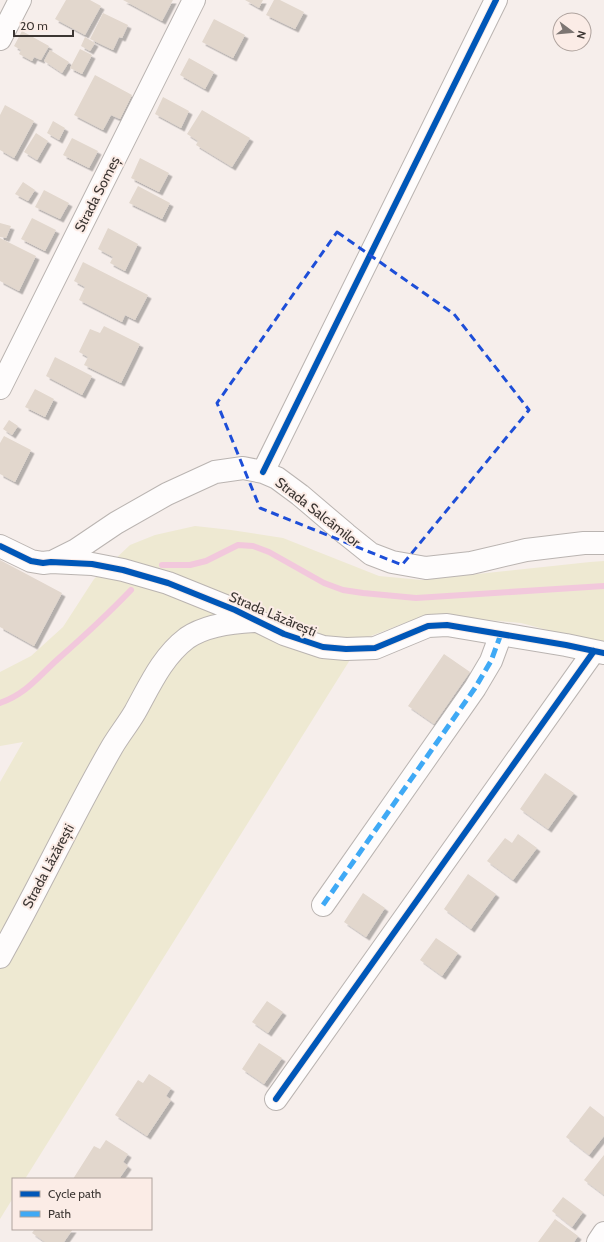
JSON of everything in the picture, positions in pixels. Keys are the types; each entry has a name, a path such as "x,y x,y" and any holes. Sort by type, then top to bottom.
{"street":[{"path":"0,39 20,0"},
{"name":"Strada Someș","path":"0,388 194,0"},
{"path":"263,472 496,0"},
{"name":"Strada Salcâmilor","path":"51,562 76,550 116,523 167,494 215,472 243,468 263,472 277,478 300,495 371,554 392,562 426,568 471,562 526,550 584,543 604,543"},
{"name":"Strada Lăzărești","path":"0,546 31,561 42,563 92,564 123,570 168,583 258,621 284,634 323,647 346,649 375,648 428,626 447,625 599,652"},
{"name":"Strada Lăzărești","path":"0,956 112,747 170,653 188,637 210,628 228,622 258,621"},
{"path":"323,905 474,688 491,661 501,634"},
{"path":"276,1098 599,652"},
{"path":"598,1242 604,1233"}],"highlighted area":[{"path":"337,232 454,314 529,410 402,565 260,508 217,403"}],"shaded area":[{"path":"195,526 283,538 379,576 422,580 604,561 604,645 521,623 456,617 410,621 363,639 26,1178 12,1178 12,1200 0,1219 0,782 23,742 0,746 0,672 31,656 63,627 94,579 130,545 155,535"}],"building":[{"path":"66,0 90,0 101,6 85,35 55,19"},
{"path":"123,0 173,0 162,21"},
{"path":"245,0 263,0 259,8"},
{"path":"274,0 280,0 304,12 295,29 266,15"},
{"path":"103,13 128,25 122,38 119,37 113,50 90,39"},
{"path":"214,19 245,35 233,58 202,42"},
{"path":"22,31 49,46 41,60 34,57 32,61 19,54 21,50 14,46"},
{"path":"85,37 95,43 90,51 81,46"},
{"path":"80,49 92,55 82,74 70,68"},
{"path":"50,50 69,62 62,73 44,61"},
{"path":"189,58 214,72 205,89 180,75"},
{"path":"95,75 132,95 120,119 111,115 103,130 74,115"},
{"path":"163,97 189,111 181,128 155,114"},
{"path":"5,105 34,121 14,158 0,150 0,115"},
{"path":"202,110 250,138 232,167 196,145 198,141 187,134"},
{"path":"53,121 65,128 59,140 47,133"},
{"path":"36,133 48,141 37,160 24,152"},
{"path":"72,138 98,151 89,168 63,155"},
{"path":"140,158 169,173 159,192 131,178"},
{"path":"23,182 35,190 28,201 15,194"},
{"path":"138,186 170,203 162,219 129,203"},
{"path":"44,190 69,203 60,219 35,207"},
{"path":"32,218 56,230 45,251 21,239"},
{"path":"0,223 11,226 6,238 0,237"},
{"path":"108,228 138,244 125,271 110,263 113,257 98,249"},
{"path":"0,238 36,256 19,291 0,281"},
{"path":"83,262 148,295 135,320 125,315 122,322 79,300 85,287 74,281"},
{"path":"104,326 140,344 121,383 84,365 88,357 79,352 90,329 100,333"},
{"path":"55,357 92,376 82,395 46,376"},
{"path":"35,389 54,399 45,417 25,407"},
{"path":"9,420 18,426 12,435 3,429"},
{"path":"4,436 31,450 15,482 0,474 0,443"},
{"path":"0,560 62,593 34,646 0,627"},
{"path":"444,654 470,672 434,724 408,706"},
{"path":"545,773 574,793 548,829 520,809"},
{"path":"518,834 537,848 513,880 487,861 505,838 512,843"},
{"path":"468,874 496,894 471,929 444,909"},
{"path":"363,893 385,908 366,937 344,922"},
{"path":"436,938 458,953 442,976 420,960"},
{"path":"267,1001 283,1012 268,1033 252,1022"},
{"path":"259,1043 282,1058 264,1084 242,1069"},
{"path":"149,1074 171,1088 166,1096 171,1100 147,1136 115,1115 138,1080 143,1083"},
{"path":"590,1106 604,1117 604,1136 589,1155 566,1137"},
{"path":"106,1140 128,1154 123,1162 128,1166 120,1178 74,1178 94,1146 100,1149"},
{"path":"604,1155 604,1195 584,1180"},
{"path":"563,1197 583,1212 572,1227 552,1211"},
{"path":"555,1219 578,1236 574,1242 538,1242"},
{"path":"34,1230 72,1230 64,1242 45,1242 32,1233"}],"waterway":[{"path":"162,565 190,565 206,561 238,545 253,546 269,552 324,583 343,590 363,593 416,598 604,586"},
{"path":"0,703 25,690 95,626 131,590"}],"marked path":[{"path":"323,905 475,688 491,661 501,634"}],"cycle path":[{"path":"263,472 496,0"},
{"path":"0,546 31,561 43,563 92,564 123,570 168,583 235,610 284,634 323,647 346,649 375,648 428,626 447,625 566,645 604,653"},
{"path":"276,1099 594,651"}]}
